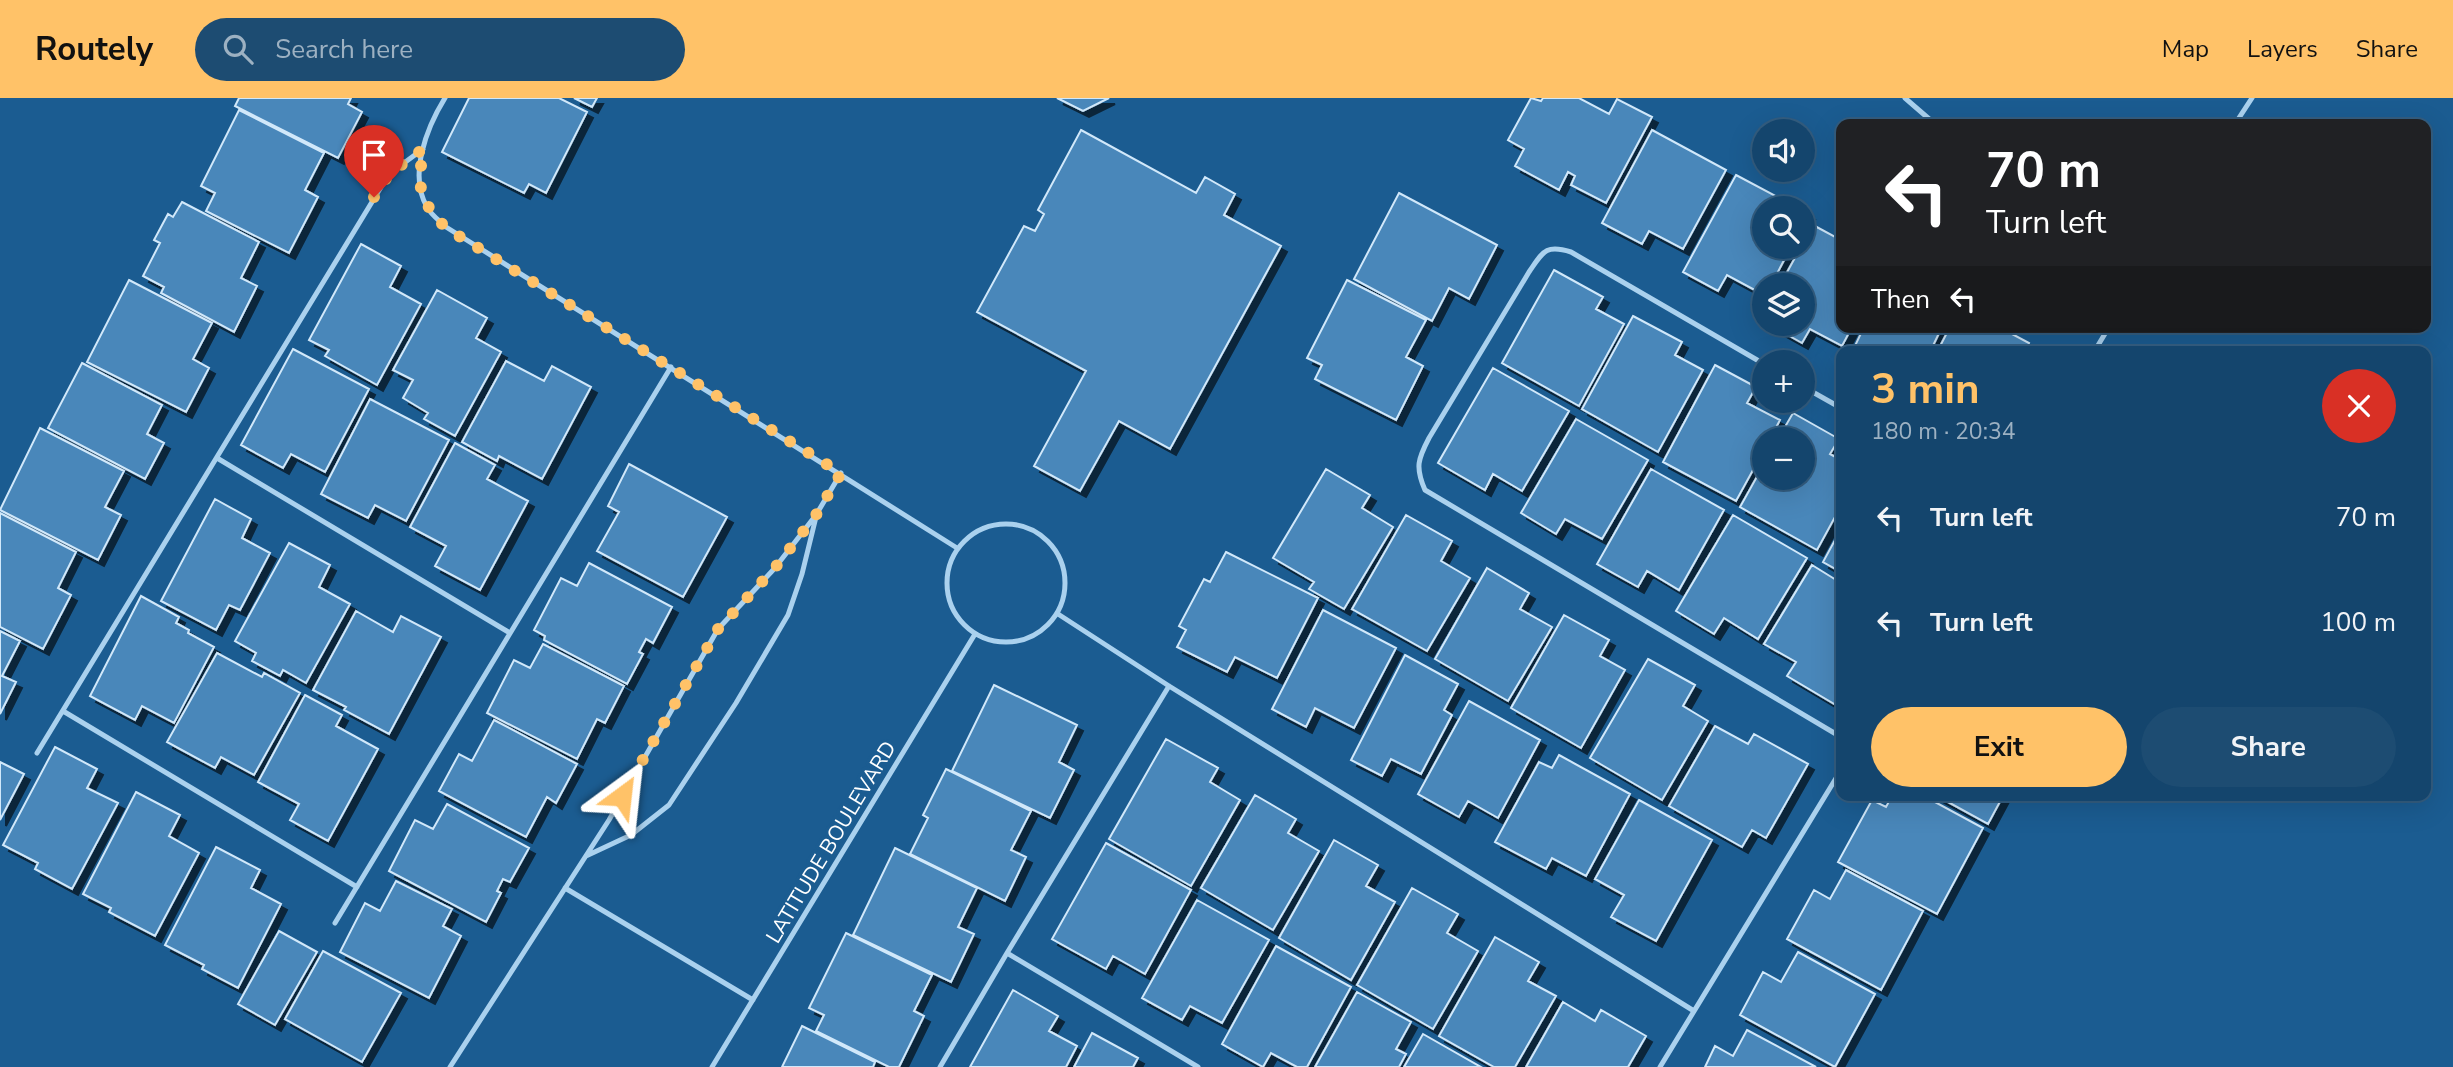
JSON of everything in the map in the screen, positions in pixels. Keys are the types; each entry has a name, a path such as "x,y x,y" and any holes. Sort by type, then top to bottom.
{"lane":[{"path":"445,98 437,110 423,149 419,181 427,207 446,228 957,548"},
{"path":"1905,98 1929,119"},
{"path":"2238,119 2252,98"},
{"path":"37,753 389,174 423,149"},
{"path":"1752,357 1571,252 1555,247 1542,252 1529,272 1429,438 1419,457 1418,474 1425,490 1836,734"},
{"path":"335,923 671,367"},
{"path":"1815,393 1836,405"},
{"path":"217,458 510,633"},
{"path":"450,1067 609,820 718,629 774,569 816,515 841,473"},
{"path":"586,856 631,835 669,805 736,703 789,615 816,515"},
{"path":"1010,523 1030,527 1047,539 1060,556 1066,575 1065,595 1058,614 1046,628 1029,638 1012,642 992,641 975,634 962,623 953,610 948,595 946,578 957,548 972,534 990,525 1010,523"},
{"path":"1058,614 1169,686 1694,1011"},
{"name":"LATITUDE BOULEVARD","path":"712,1067 975,634"},
{"path":"940,1067 1169,686"},
{"path":"63,711 357,887"},
{"path":"1660,1067 1836,778"},
{"path":"565,888 753,1000"},
{"path":"1007,953 1198,1067"}],"building":[{"path":"239,98 351,98 348,104 362,112 338,158 235,106"},
{"path":"469,98 559,98 587,112 546,193 529,184 524,193 442,152"},
{"path":"574,98 597,98 592,107"},
{"path":"1057,98 1109,98 1083,111"},
{"path":"1531,98 1541,101 1543,98 1579,98 1609,114 1617,99 1652,117 1606,203 1571,185 1575,176 1568,172 1559,190 1515,166 1524,149 1508,140"},
{"path":"239,110 324,153 305,190 318,197 289,253 206,211 215,193 201,186"},
{"path":"1081,130 1196,193 1205,177 1235,194 1224,215 1281,246 1170,449 1119,421 1080,491 1034,466 1086,371 977,312 1024,226 1035,231 1044,214 1038,210"},
{"path":"1652,130 1726,170 1683,249 1649,231 1642,244 1602,223"},
{"path":"1736,175 1775,196 1752,196 1752,259 1785,259 1777,273 1752,273 1752,289 1727,275 1718,291 1683,272"},
{"path":"1399,193 1497,245 1469,299 1449,288 1432,321 1354,279"},
{"path":"182,202 259,242 241,278 257,286 234,332 161,293 164,287 143,276 160,243 154,240 168,214 173,217"},
{"path":"1815,226 1836,237 1836,333 1849,333 1842,346 1815,332 1815,273 1787,273 1794,259 1815,259"},
{"path":"361,244 401,266 390,287 421,304 377,385 325,356 329,350 309,340"},
{"path":"1554,270 1603,297 1596,309 1624,324 1579,406 1502,363"},
{"path":"129,280 212,323 193,359 209,368 186,412 87,362"},
{"path":"1347,280 1426,320 1406,357 1423,366 1396,420 1315,379 1322,365 1307,358"},
{"path":"437,290 487,318 476,338 501,352 455,436 424,419 428,413 403,398 413,380 393,370"},
{"path":"1633,316 1682,342 1675,355 1703,370 1658,452 1582,409"},
{"path":"1861,333 1939,333 1933,346 1855,346"},
{"path":"1947,333 2010,333 2029,343 2028,346 1940,346"},
{"path":"1789,336 1806,336 1802,343"},
{"path":"293,349 369,389 325,472 291,454 283,468 241,445"},
{"path":"506,361 544,381 552,366 591,387 542,479 499,456 497,461 462,442"},
{"path":"82,363 162,405 147,434 164,443 145,479 48,428"},
{"path":"1715,365 1752,385 1752,394 1747,403 1752,406 1752,413 1766,413 1780,420 1776,427 1752,427 1752,472 1736,501 1663,462"},
{"path":"1493,368 1569,411 1522,491 1493,474 1485,490 1438,463"},
{"path":"370,399 449,440 406,521 375,505 368,518 321,494"},
{"path":"1793,413 1836,437 1836,444 1830,454 1836,457 1836,515 1817,550 1740,507 1752,486 1752,490 1815,490 1815,427 1785,427"},
{"path":"1576,419 1648,460 1602,539 1565,519 1556,534 1521,513"},
{"path":"40,428 124,471 105,507 121,515 98,560 0,510"},
{"path":"455,443 495,465 487,479 528,501 480,590 435,566 446,546 410,527"},
{"path":"629,464 727,517 683,597 597,551 619,512 608,506"},
{"path":"1326,469 1370,495 1362,508 1393,527 1344,609 1309,589 1314,582 1273,558"},
{"path":"1651,469 1724,510 1679,590 1647,571 1638,587 1597,564"},
{"path":"215,499 251,519 242,538 270,553 240,610 229,605 216,630 161,601"},
{"path":"0,513 76,552 58,588 71,595 43,649 0,627"},
{"path":"1406,515 1452,541 1441,561 1470,578 1427,651 1352,609"},
{"path":"1733,515 1807,558 1758,639 1724,618 1714,634 1676,611"},
{"path":"1836,538 1836,569 1823,562"},
{"path":"289,543 330,565 319,587 350,604 306,683 283,670 280,676 252,661 256,653 235,641"},
{"path":"1226,552 1318,598 1277,678 1235,657 1227,672 1177,647 1186,630 1179,626 1204,579 1210,582"},
{"path":"589,563 672,607 653,643 646,639 639,652 643,654 627,684 544,640 545,636 534,630 561,578 577,586"},
{"path":"1812,565 1836,580 1836,705 1787,676 1796,662 1764,644"},
{"path":"1487,568 1529,593 1520,609 1552,627 1508,701 1435,659"},
{"path":"141,596 179,617 176,623 214,647 174,723 142,706 135,720 90,696"},
{"path":"1323,610 1396,648 1354,728 1315,708 1306,727 1272,709"},
{"path":"356,611 393,632 401,616 441,637 389,734 313,690"},
{"path":"1564,615 1609,640 1600,656 1625,670 1581,748 1511,708"},
{"path":"0,631 20,641 2,676 16,682 0,714"},
{"path":"543,644 624,686 605,723 597,719 577,759 487,713 514,660 530,668"},
{"path":"217,653 262,677 264,673 300,693 254,775 221,757 215,768 167,742"},
{"path":"1405,655 1458,684 1444,710 1452,715 1421,774 1391,759 1382,776 1351,760"},
{"path":"1648,659 1695,685 1683,706 1708,721 1662,800 1590,758"},
{"path":"994,685 1077,725 1059,762 1074,770 1050,818 952,771"},
{"path":"305,695 342,715 336,726 378,749 328,841 290,820 299,804 258,782"},
{"path":"1469,701 1540,740 1498,818 1468,801 1459,817 1418,794"},
{"path":"494,720 577,764 556,803 547,797 526,837 439,791 459,754 472,761"},
{"path":"1715,726 1748,744 1754,734 1808,764 1766,838 1752,830 1742,847 1669,806"},
{"path":"1166,739 1218,768 1210,782 1240,800 1191,886 1109,839"},
{"path":"55,747 97,769 87,788 118,803 72,889 35,869 38,863 3,845"},
{"path":"1559,755 1630,794 1586,876 1552,858 1546,869 1495,842 1539,762 1552,768"},
{"path":"0,762 24,774 0,820"},
{"path":"946,769 1031,811 1011,850 1026,857 1005,901 910,854 928,818 923,815"},
{"path":"136,792 180,815 169,836 199,853 155,936 109,912 111,908 83,894"},
{"path":"1255,795 1296,819 1288,833 1319,851 1273,930 1201,888"},
{"path":"1639,800 1712,840 1656,941 1611,917 1624,895 1595,879"},
{"path":"1871,801 1886,807 1889,801 1933,801 1983,828 1937,914 1838,862"},
{"path":"1946,801 2000,801 1988,824"},
{"path":"447,804 529,848 510,882 503,879 497,891 501,893 486,922 389,871 415,820 433,829"},
{"path":"1334,840 1378,865 1366,886 1395,902 1351,980 1279,938"},
{"path":"1106,843 1191,890 1145,974 1113,956 1106,969 1052,939"},
{"path":"216,847 260,870 251,888 281,904 238,988 202,969 204,965 165,945"},
{"path":"895,848 977,888 958,927 974,934 951,982 853,935"},
{"path":"1846,870 1923,911 1881,990 1787,939 1814,890 1830,899"},
{"path":"396,881 452,909 443,926 461,936 429,998 340,952 365,903 380,911"},
{"path":"1412,888 1458,914 1447,933 1478,951 1433,1029 1357,985"},
{"path":"1197,900 1269,940 1222,1023 1190,1006 1182,1020 1142,998"},
{"path":"279,931 317,952 275,1025 238,1004"},
{"path":"846,933 932,975 914,1011 924,1016 899,1067 889,1067 816,1031 824,1015 809,1008"},
{"path":"1495,937 1539,962 1528,981 1556,996 1515,1067 1494,1067 1439,1036"},
{"path":"1276,946 1351,987 1307,1067 1297,1067 1271,1053 1263,1067 1222,1044"},
{"path":"323,951 401,993 362,1062 285,1019"},
{"path":"1798,952 1875,994 1835,1067 1740,1015 1763,972 1781,982"},
{"path":"1013,990 1058,1016 1049,1031 1077,1046 1066,1067 970,1067"},
{"path":"1357,992 1411,1022 1396,1049 1406,1054 1399,1067 1315,1067"},
{"path":"1563,1002 1595,1021 1601,1010 1646,1036 1628,1067 1526,1067"},
{"path":"802,1026 875,1062 873,1067 782,1067"},
{"path":"1747,1030 1816,1067 1705,1067 1715,1046 1733,1056"},
{"path":"1092,1033 1138,1058 1133,1067 1074,1067"},
{"path":"1423,1034 1481,1067 1404,1067"}],"route":[{"path":"374,197 389,174 423,149 419,181 427,207 446,228 841,473 816,515 774,569 718,629 622,796"}]}
